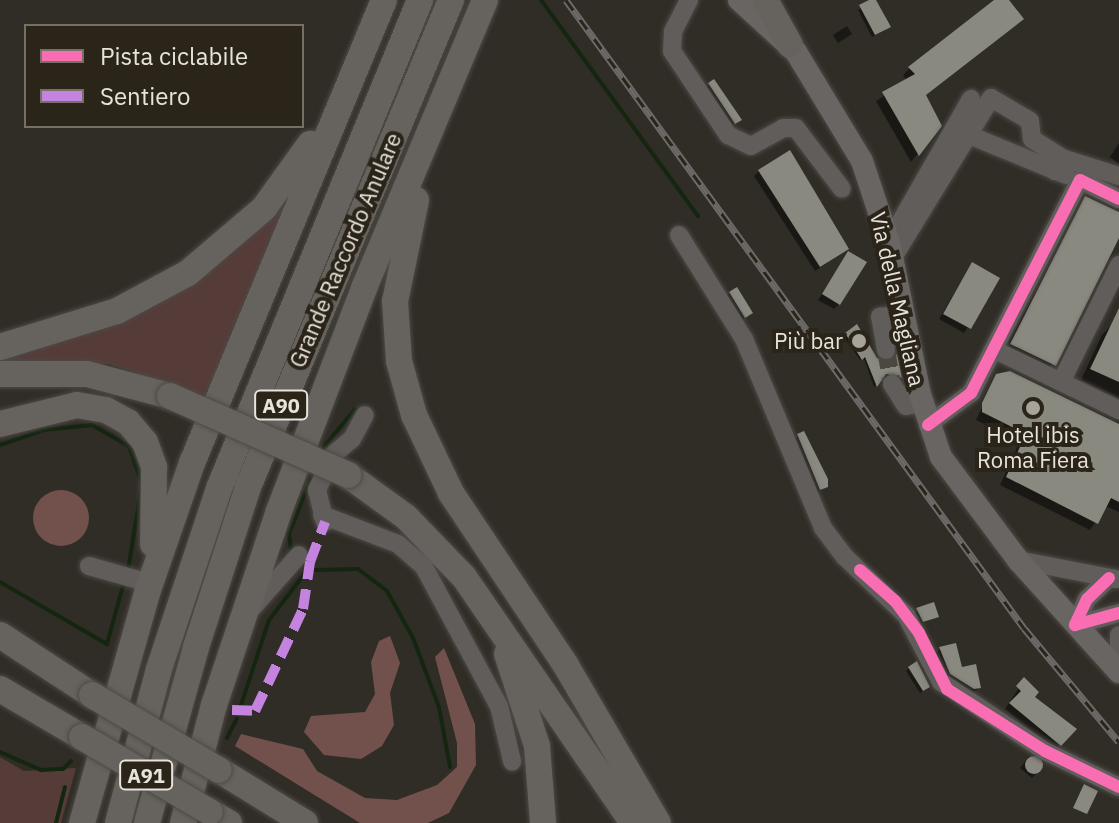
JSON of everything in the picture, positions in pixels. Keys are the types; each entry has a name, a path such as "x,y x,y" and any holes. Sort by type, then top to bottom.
{"highway":[{"path":"0,347 129,306 176,281 231,239 273,198 309,146 382,0"},
{"path":"137,581 216,400 382,0"},
{"name":"Grande Raccordo Anulare","path":"118,823 159,669 220,486 420,0"},
{"name":"Grande Raccordo Anulare","path":"147,823 196,647 248,487 451,0"},
{"name":"Grande Raccordo Anulare","path":"183,823 223,708 241,623 343,339 485,0"},
{"path":"765,0 790,45"},
{"path":"454,72 397,276 395,322 406,389 426,445 451,493 565,664 658,823"},
{"path":"0,374 87,374 170,396 335,468 406,517 464,577 633,823"},
{"path":"0,424 47,409 82,405 112,413 136,430 152,458 157,484 82,820"},
{"path":"464,577 501,642 526,706 540,768 543,823"},
{"path":"0,635 92,695"},
{"name":"A91","path":"0,642 305,823"},
{"name":"A91","path":"0,689 220,818"},
{"path":"0,702 82,737"}],"main road":[{"name":"Via della Magliana","path":"739,0 790,45 853,142 890,251 884,319 922,403 928,425 961,489 1018,560 1119,672"}],"street":[{"path":"689,0 673,32 672,51 728,135 751,146 783,128 796,128 842,189"},
{"path":"890,251 991,98 1030,121 1032,139 1058,164 1080,180 1119,199"},
{"path":"890,251 971,99"},
{"path":"969,135 1058,164 1119,176"},
{"path":"928,425 971,393 1080,180"},
{"path":"679,235 744,339 823,528 860,570 895,601 919,633 947,689 1045,751 1119,787"},
{"path":"1061,382 1112,295 1119,265"},
{"path":"884,319 886,350"},
{"path":"995,350 1119,410"},
{"path":"892,384 906,406 922,403"},
{"path":"365,415 335,468 317,490 323,518 398,544 424,567 491,688 512,761"},
{"path":"241,623 299,555"},
{"path":"1018,560 1114,578"},
{"path":"89,566 137,581"},
{"path":"1075,625 1087,599 1114,578"},
{"path":"1087,599 1112,616"},
{"path":"1075,625 1112,616"},
{"path":"1119,635 1119,661"}],"shaded area":[{"path":"278,203 286,206 206,397 109,364 0,363 0,349 79,327"},
{"path":"61,490 81,498 89,518 81,538 61,546 41,538 33,518 41,498"},
{"path":"390,636 400,663 390,693 394,725 382,746 361,759 324,755 304,732 311,716 365,712 375,694 371,662 379,641"},
{"path":"444,648 475,724 476,765 449,813 428,823 360,823 235,746 241,734 303,749 317,771 365,798 397,800 437,785 457,767 457,743 435,657"},
{"path":"0,757 24,771 76,768 61,823 0,823"}],"building":[{"path":"876,0 891,27 875,35 859,5"},
{"path":"994,0 1009,0 1024,19 926,95 942,126 919,156 882,92 915,74 908,67"},
{"path":"714,79 742,120 735,124 708,83"},
{"path":"790,150 849,249 820,267 758,170"},
{"path":"1085,196 1119,212 1119,238 1056,366 1010,344"},
{"path":"848,251 867,262 840,305 822,294"},
{"path":"972,262 1000,278 971,329 943,314"},
{"path":"737,287 753,313 745,318 729,292"},
{"path":"1119,308 1119,382 1090,369"},
{"path":"857,324 877,358 889,362 897,354 902,378 886,374 877,387 865,357 862,360 845,333"},
{"path":"1010,371 1119,424 1119,502 1111,498 1098,524 1006,477 1026,434 982,412 982,403 996,374"},
{"path":"804,431 828,479 828,487 820,490 797,434"},
{"path":"934,602 939,617 923,622 916,608"},
{"path":"956,643 962,667 976,664 981,688 974,689 950,674 939,647"},
{"path":"917,661 930,687 923,691 908,667"},
{"path":"1024,677 1039,692 1035,697 1077,729 1061,746 1009,703 1021,691 1016,686"},
{"path":"1034,756 1043,765 1034,774 1025,765"},
{"path":"1084,784 1098,791 1087,814 1073,808"}],"waterway":[{"path":"541,0 698,216"},
{"path":"323,448 355,409"},
{"path":"0,445 44,430 92,425 129,446 142,484 128,570"},
{"path":"291,550 289,534 314,470"},
{"path":"315,570 358,569 387,591 413,638 439,707 450,767"},
{"path":"241,705 269,620 306,572"},
{"path":"0,582 107,644 123,586"},
{"path":"227,738 237,718"},
{"path":"0,752 41,770 63,769 71,761"},
{"path":"56,823 65,787"}],"tunnel":[{"path":"886,350 892,384"}],"railway":[{"path":"566,0 1024,628 1119,742"}],"marked path":[{"path":"232,710 255,711 303,609 310,562 325,522"}],"cycle path":[{"path":"928,425 971,393 1080,180 1119,199"},
{"path":"860,570 895,601 919,633 947,689 1045,751 1119,787"},
{"path":"1109,578 1087,599 1075,625 1119,613"}],"place":[{"name":"Più bar","path":"859,341"},
{"name":"Hotel ibis Roma Fiera","path":"1033,408"}]}
